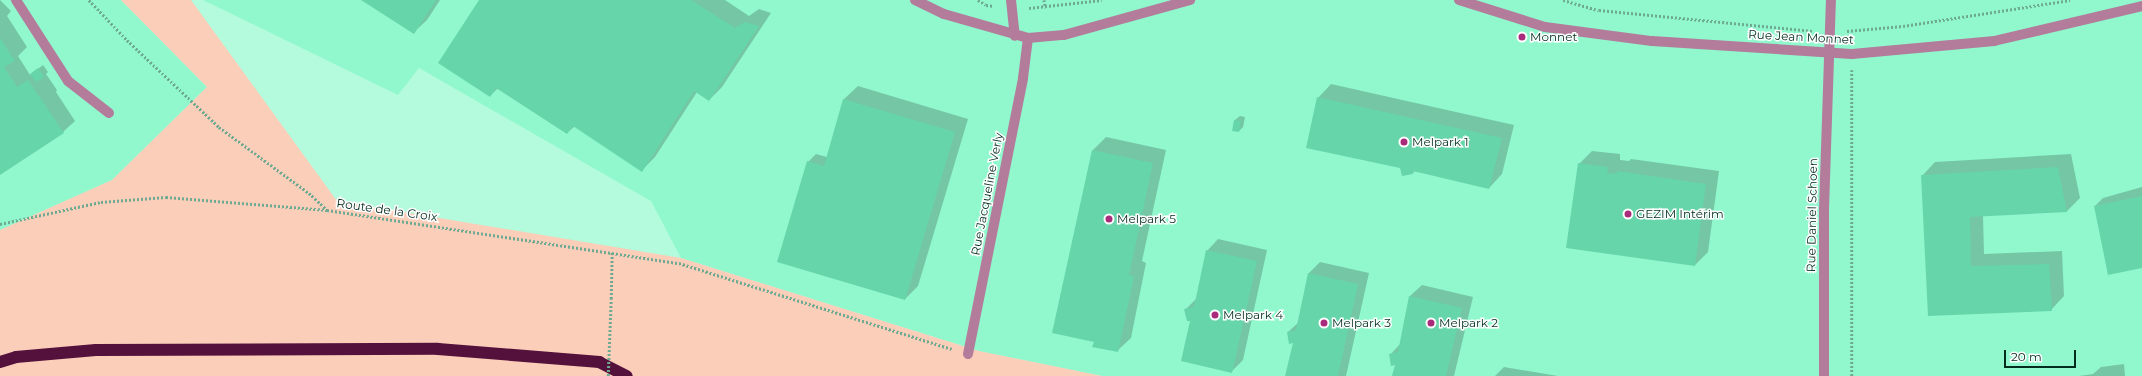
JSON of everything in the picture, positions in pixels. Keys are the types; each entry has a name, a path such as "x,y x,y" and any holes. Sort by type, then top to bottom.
{"highway":[{"path":"0,362 16,357 96,350 438,349 600,362 626,376"}],"street":[{"path":"16,0 68,82 109,113"},
{"path":"915,0 944,14 1015,36 1028,38 1064,35 1190,0"},
{"path":"1011,0 1015,36"},
{"name":"Rue Jean Monnet","path":"1459,0 1545,27 1652,41 1828,54 1852,54 1994,41 2142,6"},
{"name":"Rue Daniel Schoen","path":"1824,376 1828,54 1831,0"},
{"name":"Rue Jacqueline Verly","path":"968,354 1023,78 1028,38"}],"path":[{"name":"Route de la Croix","path":"89,0 219,127 309,193 328,210 612,251 679,263 968,354"},
{"path":"1044,0 1046,8 1102,0"},
{"path":"1564,0 1598,10 1829,33 1903,26 2070,0"},
{"path":"1852,54 1852,376"},
{"path":"0,224 101,202 166,197 328,210"},
{"path":"608,376 612,251"}],"shaded area":[{"path":"0,0 121,0 207,87 112,180 0,230"},
{"path":"121,0 191,0 337,201 681,258 979,351 1102,376 0,376 0,230 112,180 207,87"},
{"path":"203,0 2142,0 2142,376 1102,376 979,351 681,258 651,201 419,68 398,95"}],"building":[{"path":"361,0 436,0 414,34"},
{"path":"479,0 691,0 735,28 745,22 759,26 709,101 694,91 642,172 573,126 567,134 496,88 490,97 438,63"},
{"path":"0,38 15,61 4,67 17,87 28,80 64,133 0,175"},
{"path":"38,68 44,77 36,82 30,74"},
{"name":"Melpark 1","path":"1317,97 1502,138 1489,189 1413,171 1413,174 1402,176 1400,168 1306,148"},
{"path":"843,99 955,132 905,300 777,262 807,161 824,166"},
{"path":"1234,120 1241,121 1239,132 1232,131"},
{"name":"Melpark 5","path":"1092,150 1153,163 1129,275 1134,276 1118,352 1092,347 1094,342 1052,333"},
{"path":"1578,163 1608,167 1607,173 1617,174 1617,171 1706,184 1695,266 1566,248"},
{"path":"2058,167 2067,212 1970,217 1971,266 2049,264 2052,311 1928,316 1921,175"},
{"path":"2142,196 2142,268 2108,275 2094,206"},
{"name":"Melpark 4","path":"1206,250 1257,261 1232,373 1181,361 1190,321 1187,321 1184,309 1194,307"},
{"name":"Melpark 3","path":"1308,273 1358,284 1338,376 1285,376 1293,343 1289,344 1287,332 1296,330"},
{"name":"Melpark 2","path":"1409,296 1462,308 1446,376 1392,376 1395,365 1391,366 1389,354 1398,352"}],"place":[{"name":"Monnet","path":"1522,37"},
{"name":"Melpark 1","path":"1404,142"},
{"name":"GEZIM Intérim","path":"1628,214"},
{"name":"Melpark 5","path":"1109,219"},
{"name":"Melpark 4","path":"1215,315"},
{"name":"Melpark 3","path":"1324,323"},
{"name":"Melpark 2","path":"1431,323"}]}
